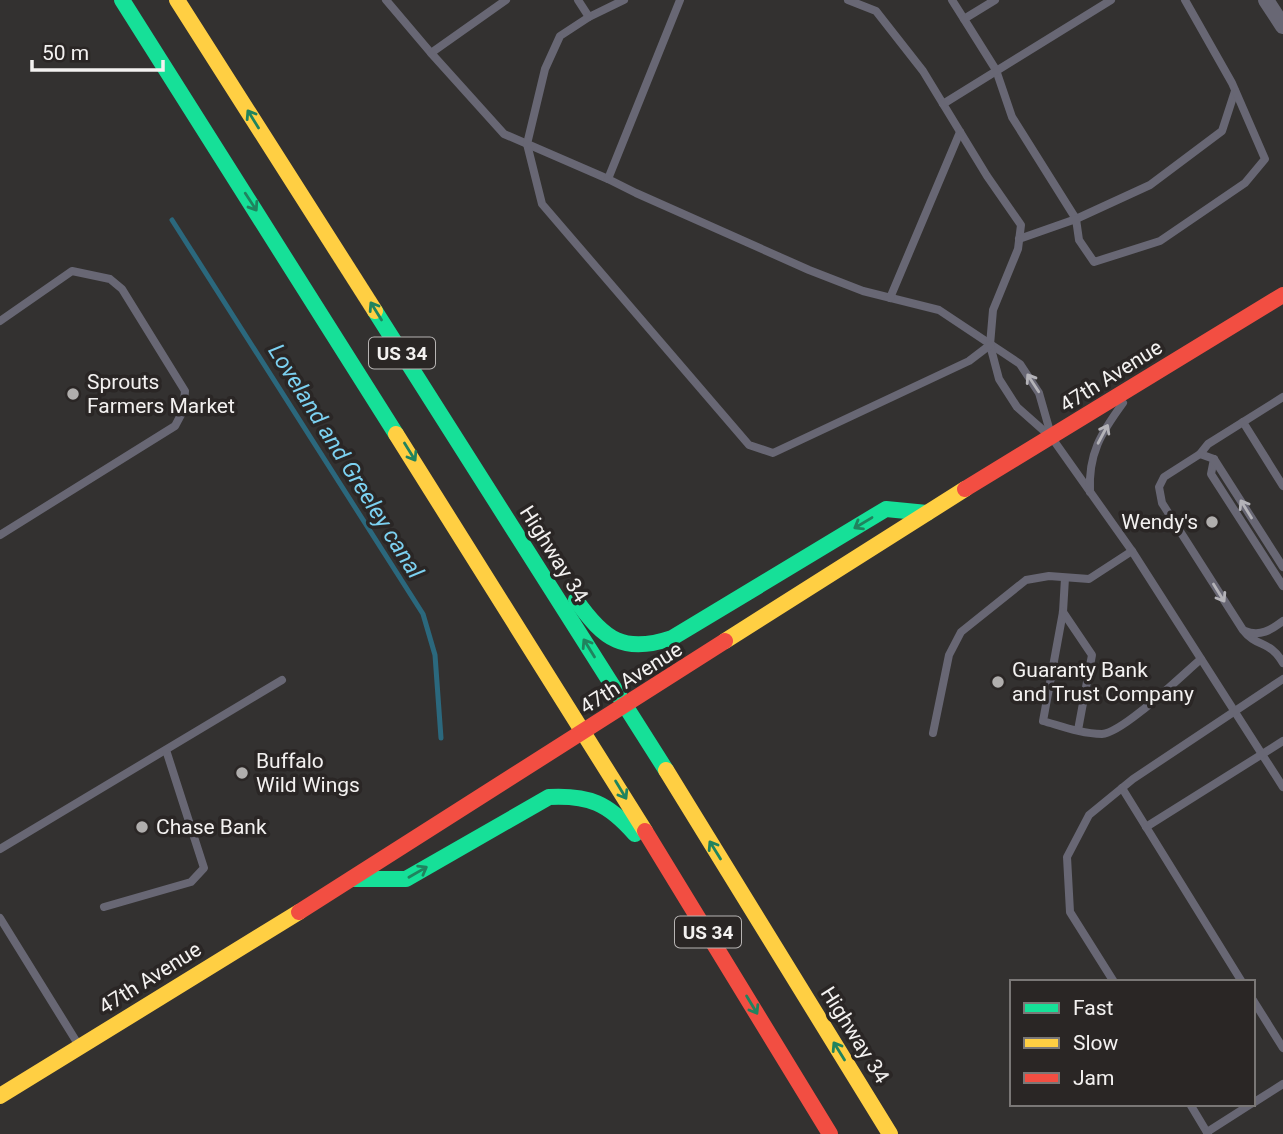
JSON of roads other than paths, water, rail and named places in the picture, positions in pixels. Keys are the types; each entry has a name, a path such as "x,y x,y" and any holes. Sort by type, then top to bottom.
{"main road":[{"name":"US 34","path":"122,0 585,732 830,1134"},
{"name":"Highway 34","path":"177,0 626,706 890,1134"},
{"name":"47th Avenue","path":"0,1096 352,879 927,513 1283,295"},
{"path":"433,402 579,606 595,624 613,637 633,646 657,644 672,638 886,509 927,513"},
{"path":"352,879 406,878 549,797 570,796 598,800 615,811 633,832 726,962"}],"street":[{"path":"1266,0 1283,26"}],"lane":[{"path":"386,0 504,134 809,270 863,290 939,310 1020,364 1039,393 1052,438"},
{"path":"432,53 506,0"},
{"path":"578,0 589,17"},
{"path":"624,0 589,17 560,36 545,69 527,144 542,204 749,445 773,453 969,361 990,345"},
{"path":"608,179 680,0"},
{"path":"848,0 876,11 923,71 1021,225 1018,249 993,310 990,345 999,379 1017,407 1052,438 1132,551 1283,787"},
{"path":"952,0 996,70 1012,117 1076,219 1079,240 1094,262 1160,241 1245,183 1265,159 1235,91 1185,0"},
{"path":"964,19 995,0"},
{"path":"943,104 1111,0"},
{"path":"1019,239 1076,219 1150,185 1222,131 1235,91"},
{"path":"890,298 960,132"},
{"path":"0,321 72,271 110,279 122,289 185,391 183,411 175,426 0,535"},
{"path":"1090,492 1089,470 1104,428 1137,384"},
{"path":"1283,397 1208,444 1200,454 1164,477 1159,488 1162,503 1243,630 1251,640 1275,650 1283,663"},
{"path":"1243,422 1283,486"},
{"path":"1200,454 1214,459 1283,567"},
{"path":"1214,459 1211,474 1283,586"},
{"path":"933,733 949,655 961,632 1026,580 1049,576 1089,579 1132,551"},
{"path":"1065,578 1063,611 1043,721 1104,734 1127,722 1201,659"},
{"path":"1063,611 1092,655 1078,730"},
{"path":"1243,630 1256,635 1283,621"},
{"path":"1113,980 1070,912 1066,857 1089,815 1122,788 1283,679"},
{"path":"0,849 282,680"},
{"path":"1146,827 1283,741"},
{"path":"104,907 191,882 204,868 166,750"},
{"path":"1122,788 1241,980"},
{"path":"0,918 79,1046"},
{"path":"1255,1003 1283,1048"},
{"path":"1255,1102 1283,1084"},
{"path":"1191,1106 1208,1133 1249,1106"}],"waterway":[{"name":"Loveland and Greeley canal","path":"172,220 423,614 435,655 441,738"}],"place":[{"name":"Sprouts Farmers Market","path":"73,394"},
{"name":"Wendy's","path":"1212,522"},
{"name":"Guaranty Bank and Trust Company","path":"998,682"},
{"name":"Buffalo Wild Wings","path":"242,773"},
{"name":"Chase Bank","path":"142,827"}]}
